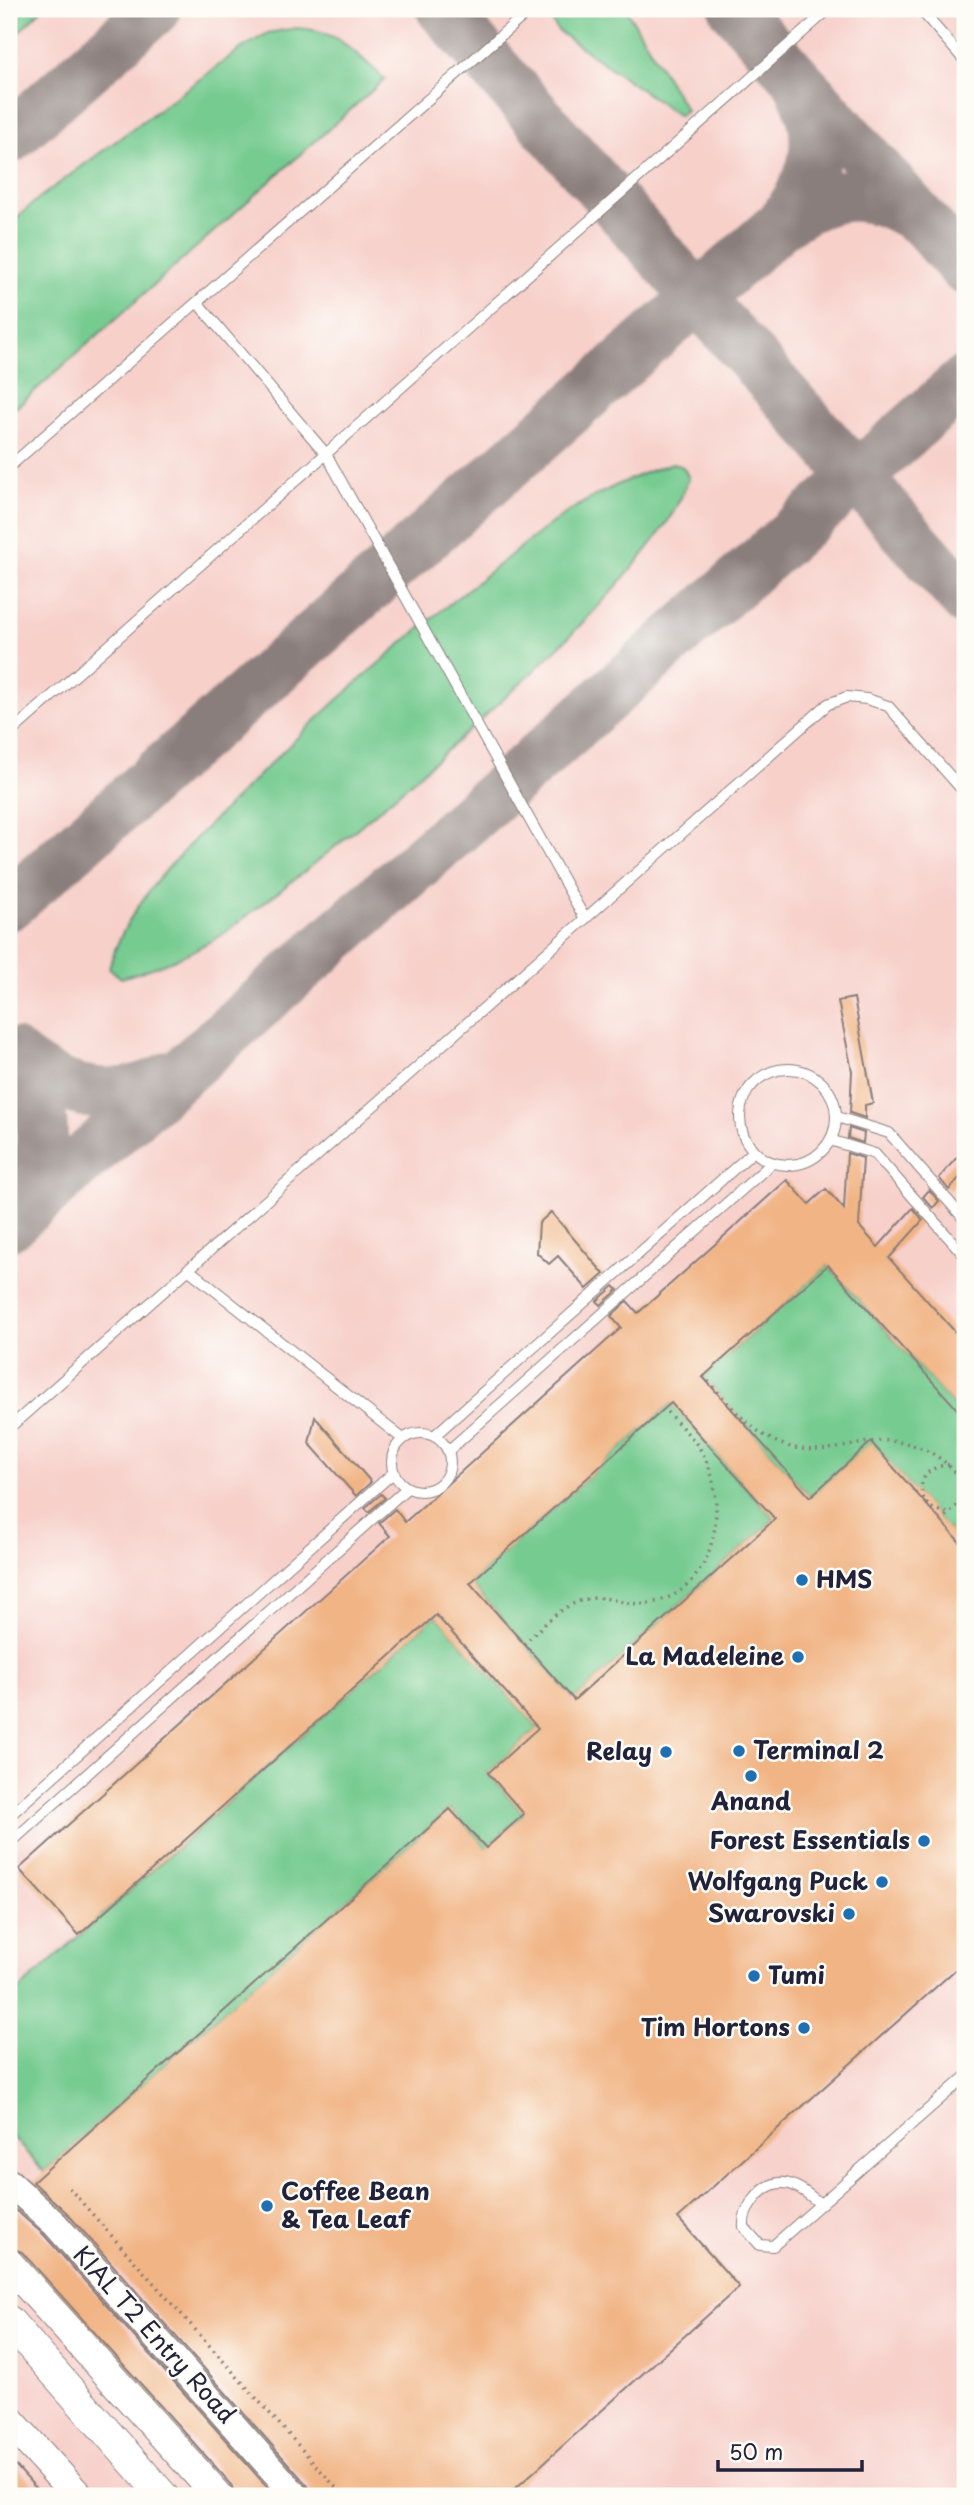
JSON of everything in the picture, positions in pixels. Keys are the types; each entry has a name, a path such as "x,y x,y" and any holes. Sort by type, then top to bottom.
{"main road":[{"name":"KIAL T2 Entry Road","path":"9,2182 55,2224 295,2495"},
{"path":"9,2264 218,2496"},
{"path":"9,2321 163,2496"},
{"path":"9,2420 78,2496"}],"lane":[{"path":"9,467 531,9"},
{"path":"9,734 829,9"},
{"path":"920,9 965,61"},
{"path":"197,302 326,454 584,919"},
{"path":"9,1428 828,704 847,697 867,699 888,706 965,793"},
{"path":"786,1069 797,1070 817,1079 831,1096 837,1117 830,1140 823,1150 804,1163 792,1165 772,1163 754,1151 743,1137 739,1113 748,1090 765,1075 786,1069"},
{"path":"837,1117 889,1133 965,1220"},
{"path":"830,1140 875,1154 965,1256"},
{"path":"434,1436 754,1151"},
{"path":"448,1451 772,1163"},
{"path":"188,1269 403,1438"},
{"path":"417,1433 434,1436 443,1442 448,1451 450,1468 440,1485 421,1492 402,1485 393,1473 391,1458 403,1438 417,1433"},
{"path":"9,1816 393,1473"},
{"path":"9,1844 407,1488"},
{"path":"820,2204 801,2187 774,2184 760,2192 745,2213 744,2227 760,2245 773,2246 965,2077"}],"path":[{"path":"703,1376 752,1427 787,1446 818,1450 876,1441 898,1442 925,1450 951,1465 965,1488 963,1499 940,1521"},
{"path":"524,1644 558,1611 576,1602 596,1598 646,1605 676,1594 693,1580 705,1558 715,1526 714,1483 705,1456 687,1432 664,1409"},
{"path":"951,1465 938,1466 927,1473 921,1483 921,1490 925,1502 933,1509 952,1511"},
{"path":"69,2188 340,2491"}],"shaded area":[{"path":"9,9 965,9 965,2496 9,2496"}],"green space":[{"path":"9,9 42,9 9,42"},
{"path":"545,9 626,9 686,110 679,116 558,31"},
{"path":"296,28 311,29 335,38 385,79 9,414 9,225 39,198 242,48 268,33"},
{"path":"673,463 683,467 689,478 672,514 642,557 560,645 428,767 283,889 219,936 157,967 121,978 109,968 128,922 174,861 258,775 355,684 457,598 558,519 619,484"},
{"path":"828,1265 965,1418 965,1548 871,1443 810,1497 703,1377"},
{"path":"671,1403 775,1519 574,1700 470,1583"},
{"path":"436,1615 538,1728 488,1773 524,1814 486,1848 450,1809 44,2172 9,2133 9,1999"}],"building":[{"path":"854,998 873,1103 865,1105 865,1118 850,1113 852,1071 838,1001"},
{"path":"849,1128 864,1133 863,1143 848,1138"},
{"path":"965,1148 965,1171 949,1190 939,1178"},
{"name":"Terminal 2","path":"847,1153 863,1158 859,1226 878,1247 913,1208 923,1220 889,1258 965,1343 965,1418 828,1265 703,1377 810,1497 871,1442 965,1548 965,1961 678,2218 739,2287 507,2496 311,2496 308,2486 67,2213 33,2182 450,1809 486,1848 524,1814 488,1773 538,1728 436,1615 79,1935 19,1869 390,1536 379,1523 395,1509 405,1522 621,1328 611,1316 627,1301 638,1313 787,1180 809,1204 826,1189 844,1209","holes":["671,1403 775,1519 574,1700 470,1583"]},
{"path":"929,1190 939,1201 933,1208 923,1197"},
{"path":"551,1212 604,1274 587,1289 558,1256 549,1264 537,1253 539,1223"},
{"path":"614,1286 618,1290 601,1305 597,1301"},
{"path":"315,1417 371,1482 356,1496 309,1443"},
{"path":"381,1494 385,1498 369,1512 365,1508"},
{"path":"9,2204 44,2235 275,2496 235,2496 231,2484 22,2252 9,2247"},
{"path":"9,2458 43,2496 9,2496"}],"taxiway":[{"path":"9,138 155,9"},
{"path":"442,9 965,599"},
{"path":"735,9 965,269"},
{"path":"801,86 814,123 814,158 803,191 781,224 815,204 848,196 881,200 917,218"},
{"path":"9,905 781,224"},
{"path":"9,1225 965,381"},
{"path":"17,1211 36,1172 42,1132 34,1093 13,1054 50,1079 89,1092 130,1092 172,1076"}],"place":[{"name":"HMS","path":"802,1580"},
{"name":"La Madeleine","path":"798,1657"},
{"name":"Terminal 2","path":"739,1751"},
{"name":"Relay","path":"666,1752"},
{"name":"Anand","path":"751,1776"},
{"name":"Forest Essentials","path":"924,1841"},
{"name":"Wolfgang Puck","path":"882,1882"},
{"name":"Swarovski","path":"849,1914"},
{"name":"Tumi","path":"754,1976"},
{"name":"Tim Hortons","path":"804,2028"},
{"name":"Coffee Bean & Tea Leaf","path":"267,2206"}]}
